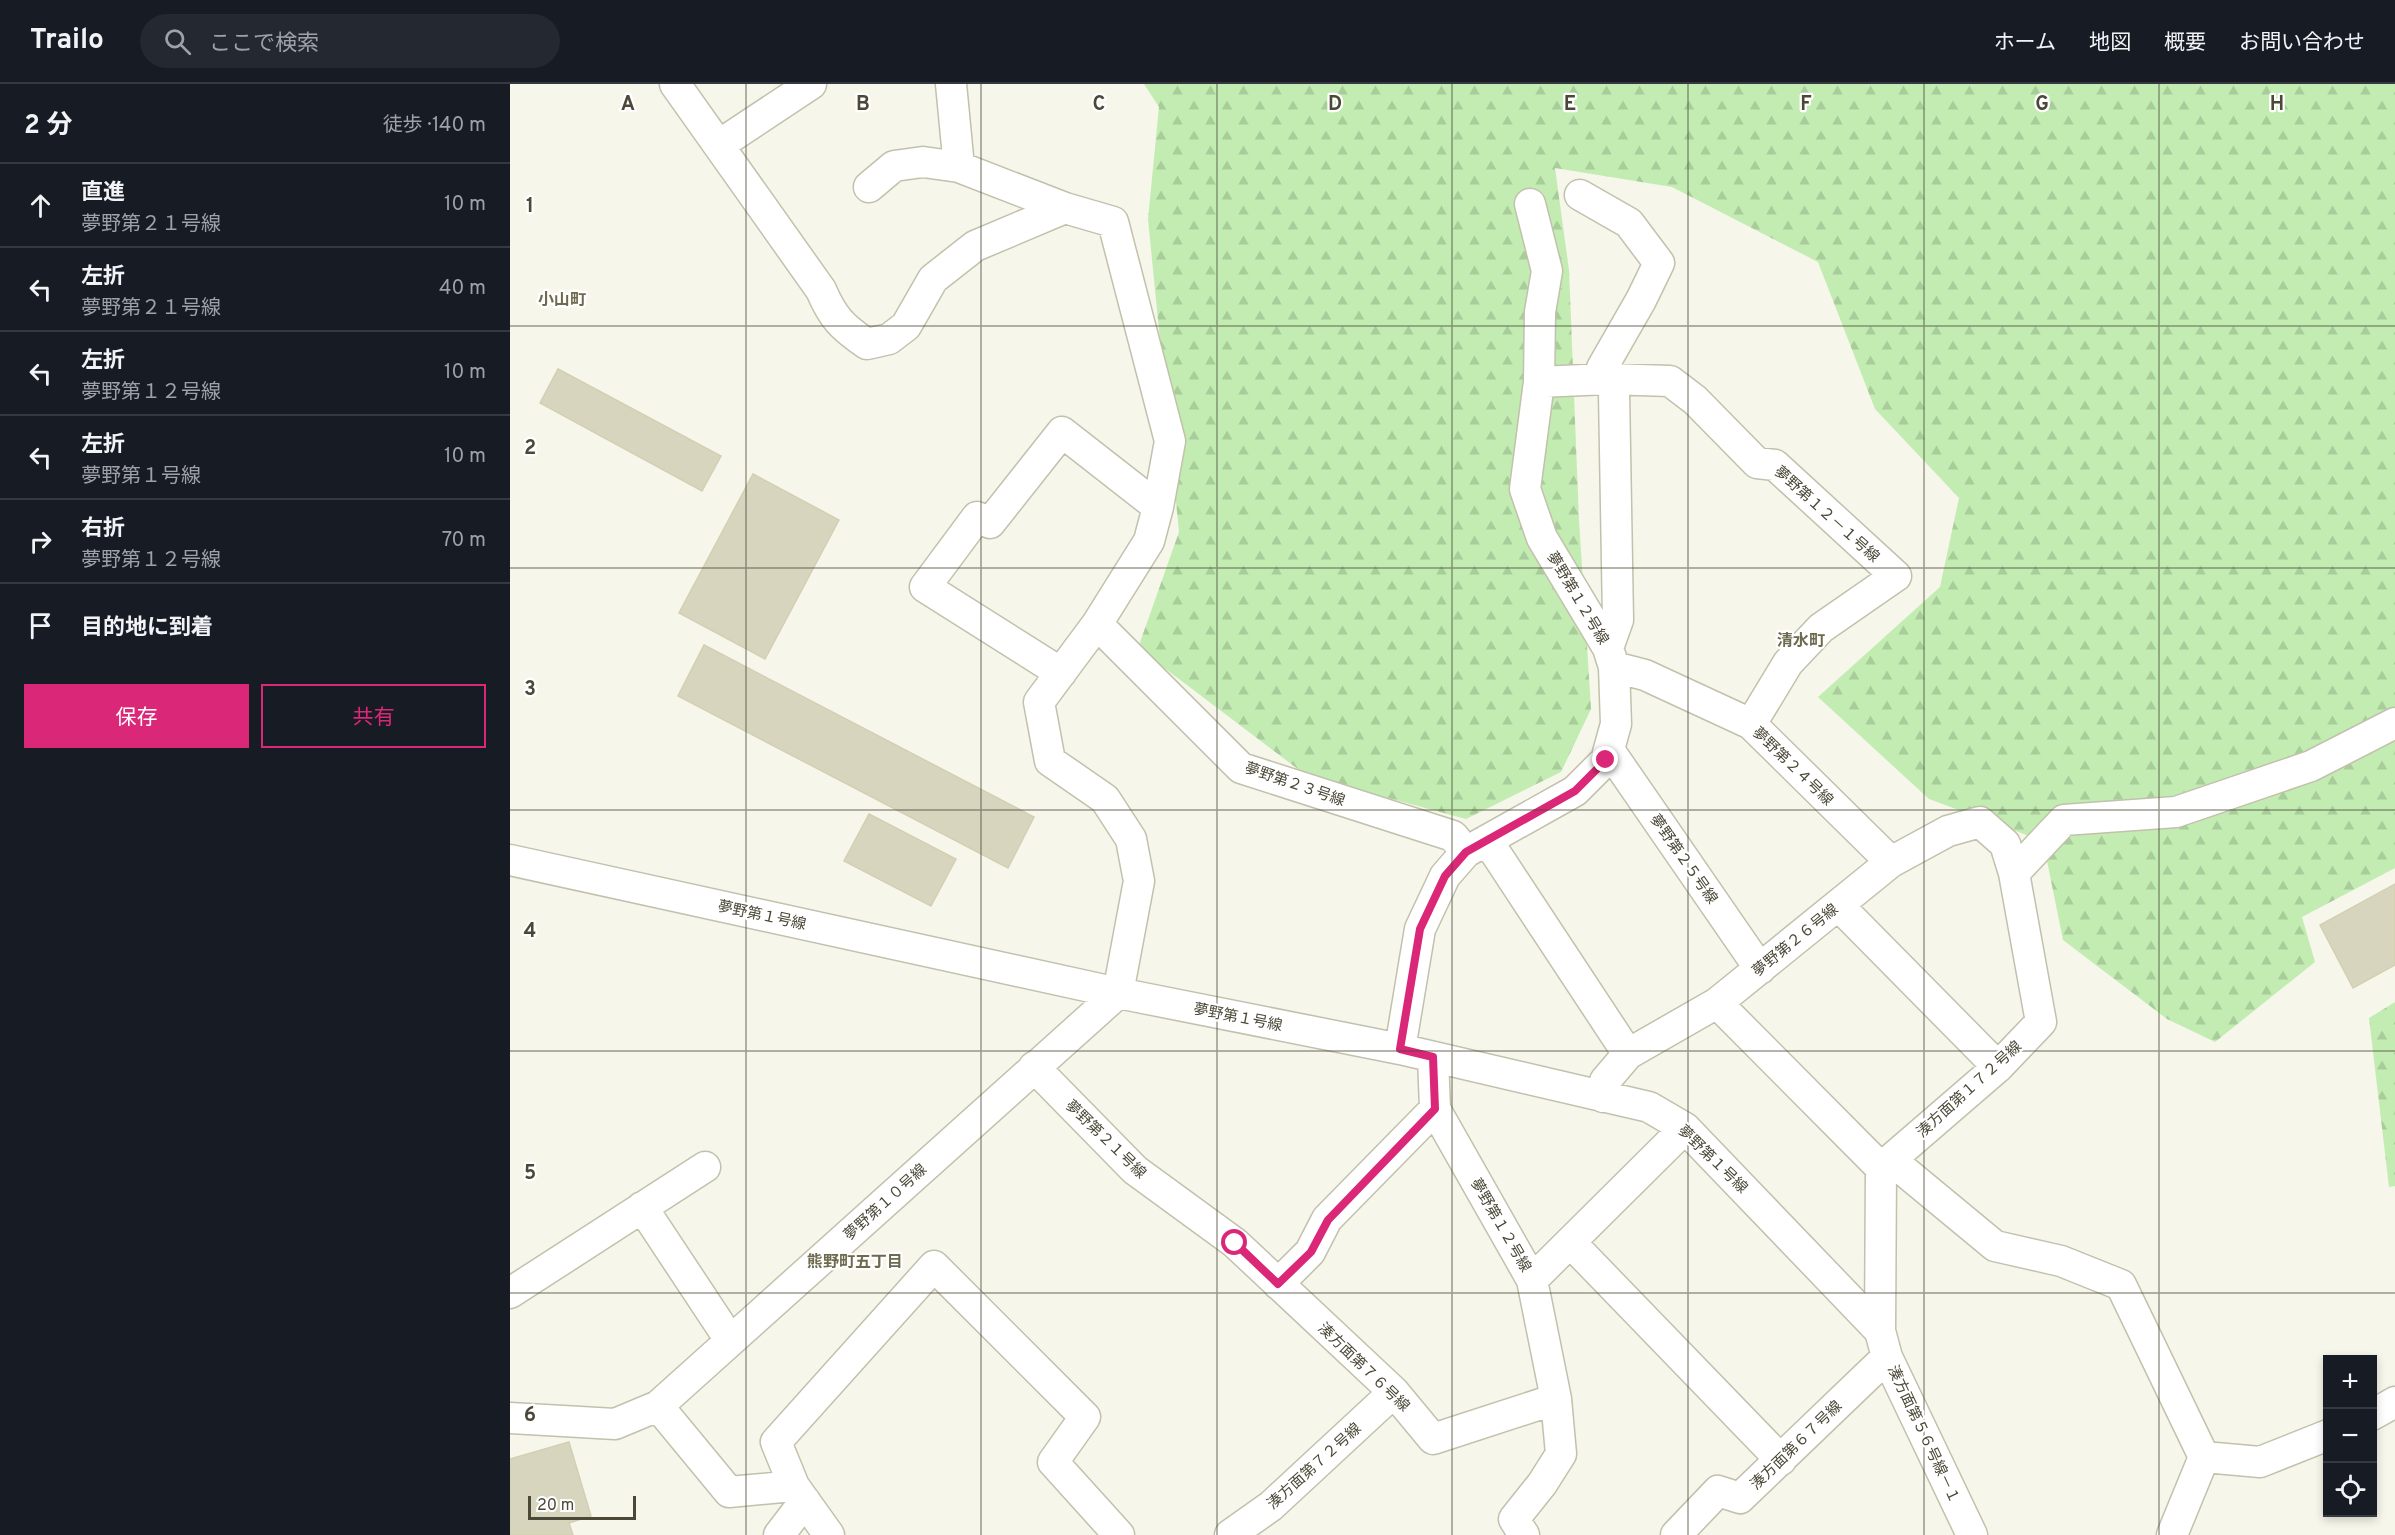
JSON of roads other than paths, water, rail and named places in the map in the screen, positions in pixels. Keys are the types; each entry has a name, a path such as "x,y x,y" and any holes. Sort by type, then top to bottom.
{"street":[{"path":"675,84 821,290 831,313 850,333 867,344 890,339 906,326 933,279 975,246 1065,208"},
{"path":"719,145 811,84"},
{"path":"951,84 958,167"},
{"path":"869,187 894,166 923,162 958,167 1065,208 1113,222 1170,441 1158,507 1149,541 1097,624 1039,702 1050,761 1105,800 1131,839 1139,881 1118,993"},
{"path":"1580,195 1629,224 1659,263 1641,300 1602,368 1614,392 1618,620 1611,658"},
{"name":"夢野第１２号線","path":"1400,1049 1420,929 1445,876 1477,846 1575,791 1606,760 1616,724 1611,658 1542,538 1524,489 1539,382 1540,312 1547,271 1530,204"},
{"name":"夢野第１２－１号線","path":"1539,382 1607,379 1670,381 1695,400 1757,463 1775,465 1896,576 1821,628 1788,663 1751,724"},
{"path":"1060,673 925,587 977,517 990,523 1062,432 1158,507"},
{"name":"夢野第２３号線","path":"1097,624 1241,768 1453,836 1477,846 1628,1054"},
{"name":"夢野第２４号線","path":"1611,658 1751,724 1891,862"},
{"path":"2014,873 2064,820 2176,812 2311,766 2395,723"},
{"name":"夢野第２５号線","path":"1609,750 1760,969"},
{"name":"夢野第２６号線","path":"1603,1097 1605,1081 1628,1054 1717,1004 1891,862 1948,831 1980,822 2004,844"},
{"name":"湊方面第１７２号線","path":"1886,1164 1998,1067 2041,1022 2014,873 2004,844"},
{"name":"夢野第１号線","path":"510,860 1118,993 1400,1049 1649,1107 1685,1128 1884,1344"},
{"path":"1838,905 1998,1067"},
{"name":"夢野第１０号線","path":"510,1418 615,1424 658,1406 1118,993"},
{"path":"1717,1004 1886,1164 1995,1246 2061,1261 2121,1285 2204,1456 2172,1535"},
{"name":"夢野第１２号線","path":"1433,1057 1435,1109 1532,1280 1556,1399 1561,1454 1542,1484 1514,1519 1524,1535"},
{"name":"夢野第２１号線","path":"1034,1067 1135,1170 1235,1243 1278,1284"},
{"path":"1278,1284 1311,1252 1328,1220 1435,1109"},
{"path":"1532,1280 1685,1128"},
{"path":"1884,1344 1886,1164"},
{"path":"510,1293 705,1167"},
{"path":"642,1207 730,1340"},
{"path":"1570,1242 1781,1460"},
{"path":"829,1535 799,1494 776,1442 934,1266 1085,1417 1053,1462 1119,1535"},
{"name":"湊方面第７６号線","path":"1278,1284 1394,1392 1433,1439 1556,1399"},
{"name":"湊方面第６７号線","path":"1676,1535 1718,1491 1740,1498 1781,1460 1884,1344"},
{"name":"湊方面第５６号線－１","path":"1884,1344 1972,1535"},
{"name":"湊方面第７２号線","path":"1230,1535 1271,1506 1394,1392"},
{"path":"2377,1413 2395,1402"},
{"path":"658,1406 729,1492 799,1494"},
{"path":"2204,1456 2260,1462 2323,1437"},
{"path":"779,1535 799,1494"}],"district":[{"name":"小山町","path":"562,299"},
{"name":"清水町","path":"1801,640"},
{"name":"熊野町五丁目","path":"855,1261"}]}
